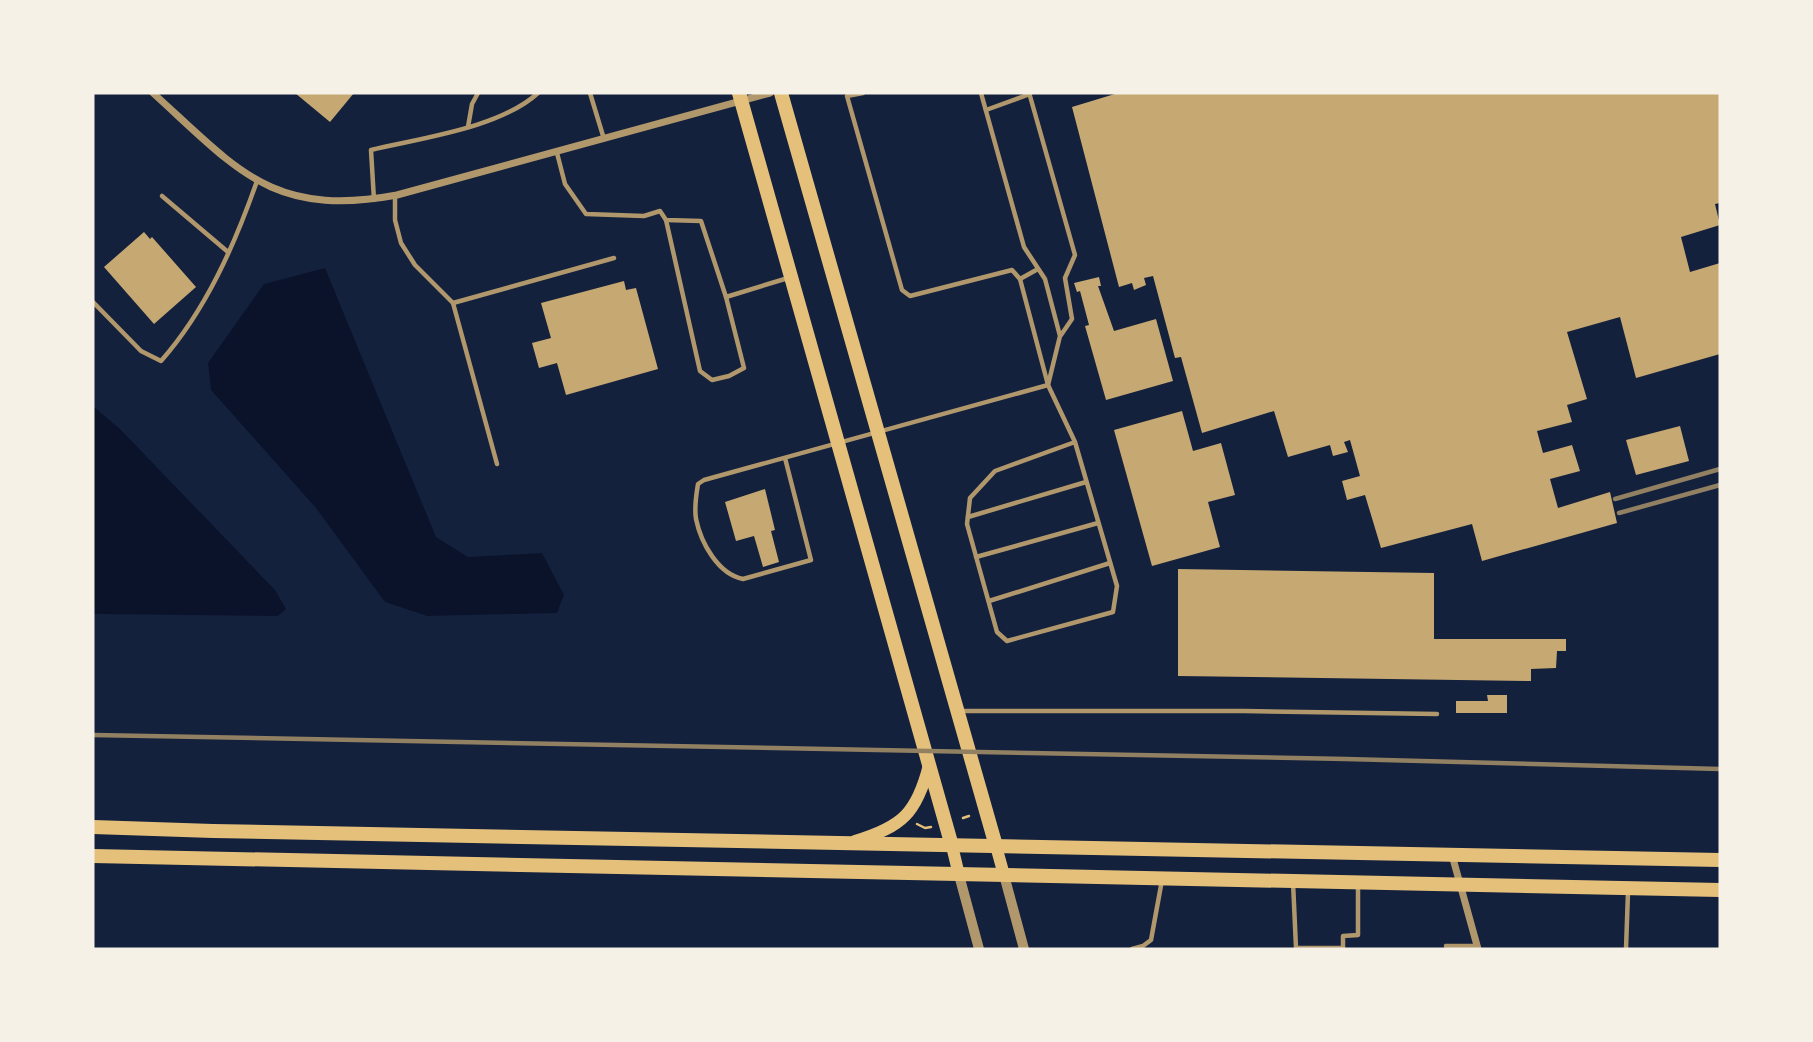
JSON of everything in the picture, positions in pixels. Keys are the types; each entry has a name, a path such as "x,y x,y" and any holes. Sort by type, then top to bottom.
{"main road":[{"path":"782,93 1004,875"},
{"path":"740,97 959,875"},
{"path":"844,844 881,833 904,819 912,811 923,791 929,765"},
{"path":"93,827 1720,860"},
{"path":"93,856 1720,890"}],"street":[{"path":"153,93 218,155 257,181 299,198 342,202 395,196 604,140 740,97 770,93"},
{"path":"1451,855 1477,948"},
{"path":"959,875 979,949"},
{"path":"1004,875 1024,949"}],"lane":[{"path":"468,127 472,104 478,93"},
{"path":"374,200 370,150 497,120 525,105 538,93"},
{"path":"590,93 604,140"},
{"path":"863,93 847,96 902,290 910,296 1012,270 1020,279 1048,385 1075,442 1117,586 1113,612 1007,641 997,632 967,524 970,498 995,471 1075,442"},
{"path":"981,93 1024,247 1045,279 1060,336"},
{"path":"986,110 1030,94 1075,255 1065,278 1072,319 1060,336 1048,385"},
{"path":"557,153 565,184 586,214 643,216 660,211 666,220 700,371 712,380 729,376 744,368 726,297 701,220 666,220"},
{"path":"93,302 141,351 162,361 180,339 229,253 257,181"},
{"path":"395,196 395,220 401,243 415,265 453,303 497,464"},
{"path":"162,197 229,253"},
{"path":"453,303 614,258"},
{"path":"1020,279 1038,268"},
{"path":"726,297 791,277"},
{"path":"785,458 811,560 743,579 732,577 718,564 702,538 696,519 698,485 704,480 1048,385"},
{"path":"968,517 1086,482"},
{"path":"976,557 1098,523"},
{"path":"989,601 1110,563"},
{"path":"956,711 1244,710 1437,714"},
{"path":"1132,949 1151,940 1162,879"},
{"path":"1293,881 1296,947 1343,949 1343,936 1359,935 1358,883"},
{"path":"1626,949 1628,888"},
{"path":"1447,949 1446,946 1477,948"}],"path":[{"path":"962,818 969,816"},
{"path":"914,823 925,828 935,826"}],"water":[{"path":"325,268 436,537 468,557 542,553 564,595 557,613 427,616 385,602 316,508 211,390 208,363 264,284"},
{"path":"93,406 120,429 275,590 286,609 278,616 93,614"}],"building":[{"path":"295,93 354,93 330,122"},
{"path":"1118,93 1720,93 1720,203 1715,204 1720,225 1681,237 1690,272 1720,263 1720,354 1636,378 1620,317 1567,332 1587,399 1567,405 1572,422 1537,431 1543,453 1572,445 1580,471 1550,479 1558,508 1610,492 1617,523 1482,561 1472,524 1381,548 1365,495 1347,500 1342,481 1360,476 1350,440 1344,442 1348,452 1333,456 1330,445 1288,457 1274,411 1202,433 1181,357 1175,358 1153,276 1144,278 1146,285 1134,290 1132,283 1119,287 1072,107"},
{"path":"144,232 150,239 152,237 196,287 154,324 104,267"},
{"path":"1099,277 1101,286 1098,286 1114,331 1156,319 1173,381 1106,400 1085,326 1089,325 1080,291 1077,292 1074,283"},
{"path":"624,281 626,290 636,288 658,369 566,395 557,363 539,368 532,343 551,338 541,303"},
{"path":"1182,411 1193,451 1221,443 1235,495 1208,502 1220,547 1152,566 1114,430"},
{"path":"1680,426 1689,461 1636,475 1626,440"},
{"path":"765,489 779,562 763,567 754,536 736,541 725,502"},
{"path":"1178,569 1434,573 1434,639 1566,639 1566,651 1557,651 1556,668 1531,669 1531,681 1178,676"},
{"path":"1487,695 1507,695 1507,713 1456,713 1456,701 1488,701"}],"railway":[{"path":"1615,499 1720,469"},
{"path":"1619,513 1720,485"},
{"path":"93,735 1346,759 1720,769"}]}
